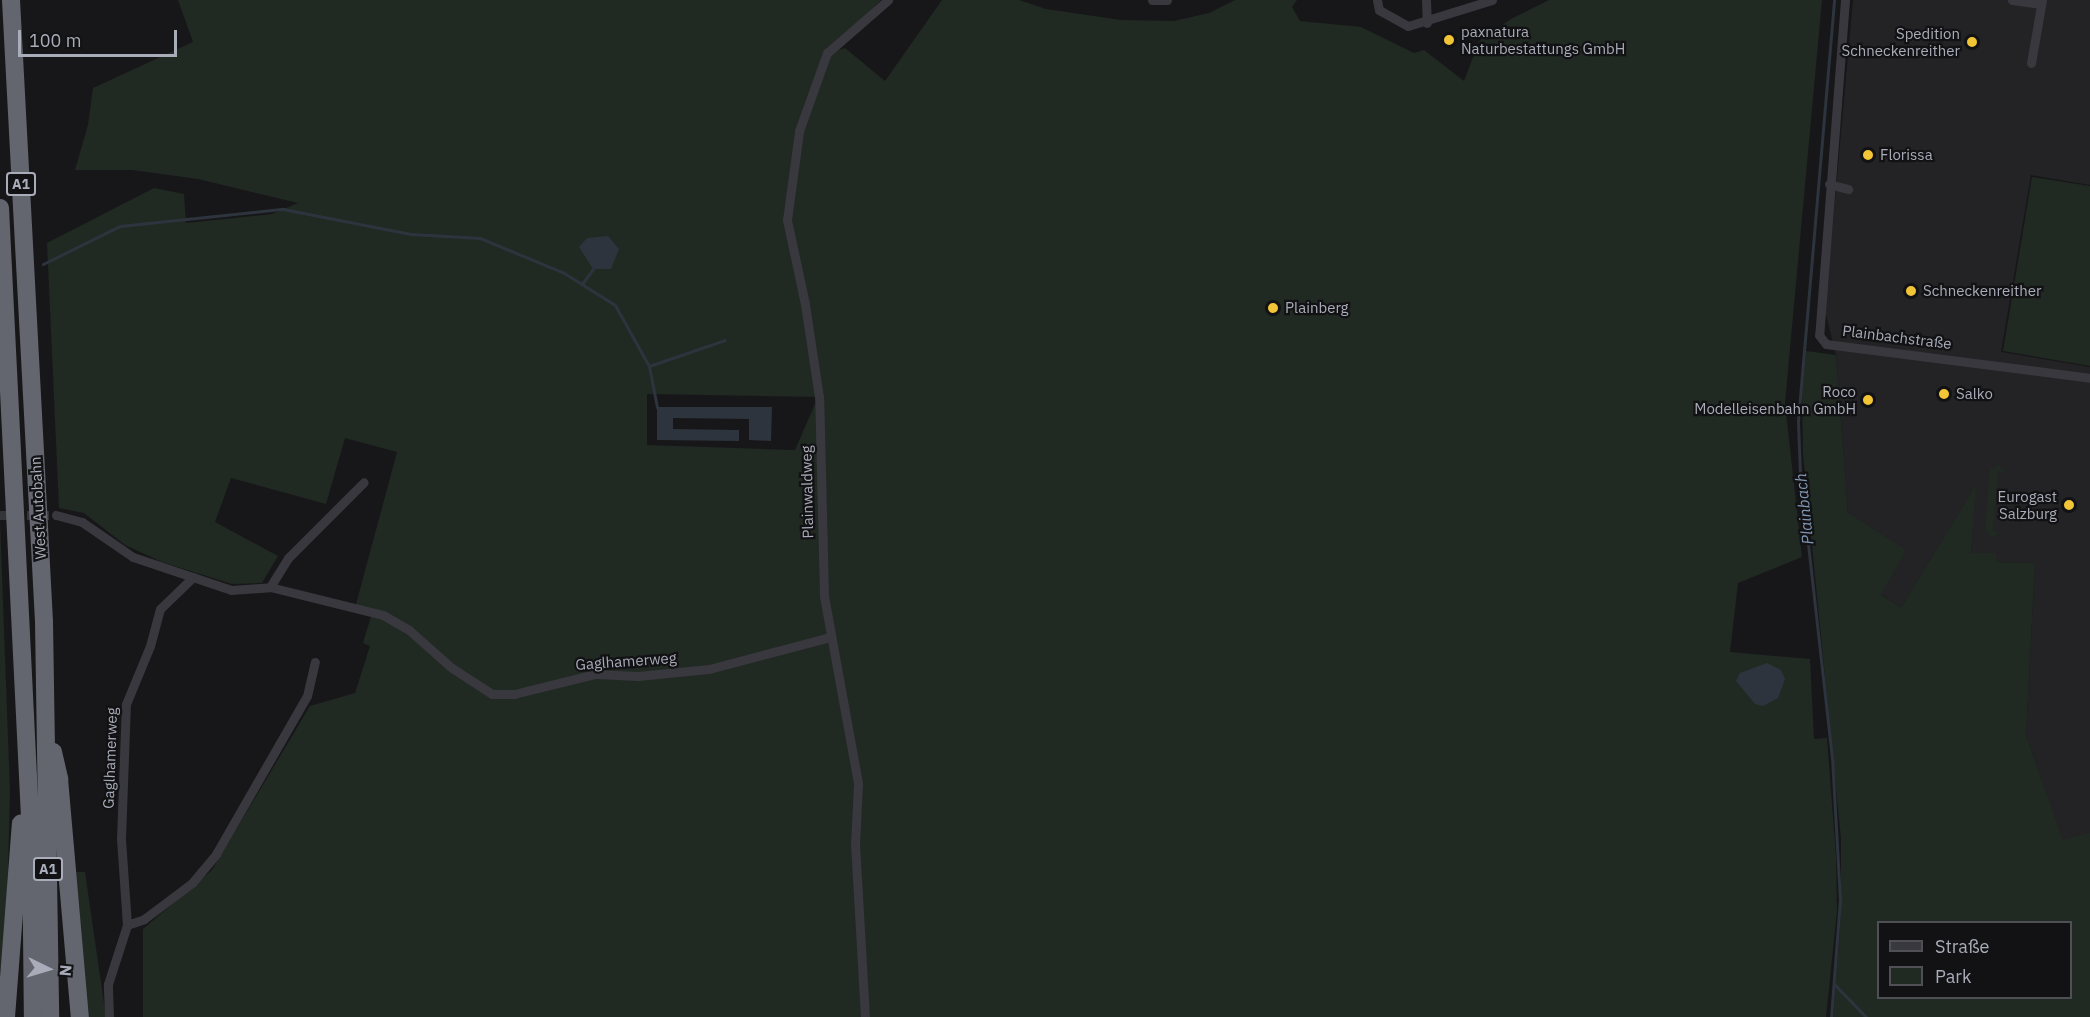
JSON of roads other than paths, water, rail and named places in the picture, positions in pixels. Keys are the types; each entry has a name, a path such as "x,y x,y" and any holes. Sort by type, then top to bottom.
{"highway":[{"name":"West Autobahn","path":"11,0 47,722 50,1017"},
{"name":"West Autobahn","path":"0,208 27,790 33,1017"},
{"path":"47,722 59,778 80,1017"},
{"path":"6,1017 19,840 27,790"}],"street":[{"name":"Plainwaldweg","path":"866,1017 855,845 858,783 851,728 830,637 824,595 819,397 805,304 790,237 788,203 799,131 827,53 888,0"},
{"path":"1152,0 1167,0"},
{"path":"1377,0 1379,10 1408,26 1427,22 1491,0"},
{"path":"1426,0 1427,22"},
{"name":"Plainbachstraße","path":"1845,0 1817,321 1819,335 1826,344 2090,378"},
{"path":"2012,0 2042,2 2031,63"},
{"path":"1828,184 1848,189"},
{"path":"270,587 288,558 364,482"},
{"name":"Gaglhamerweg","path":"56,515 82,522 133,556 231,590 270,587 383,615 409,630 452,668 492,694 513,694 595,674 638,676 709,669 830,637"},
{"name":"Gaglhamerweg","path":"109,1017 108,984 127,925 121,839 126,704 150,646 160,609 193,577"},
{"path":"127,925 144,919 192,883 216,854 307,696 315,662"}],"waterway":[{"name":"Plainbach","path":"1831,1017 1840,900 1832,758 1800,474 1798,421 1834,0"},
{"path":"43,264 120,226 283,209 411,234 480,238 564,273 615,305 649,366 657,407"},
{"path":"582,284 593,269"},
{"path":"649,366 725,340"},
{"path":"1835,985 1866,1017"}],"tunnel":[{"path":"0,515 56,515"}],"place":[{"name":"paxnatura Naturbestattungs GmbH","path":"1449,40"},
{"name":"Spedition Schneckenreither","path":"1972,42"},
{"name":"Florissa","path":"1868,155"},
{"name":"Schneckenreither","path":"1911,291"},
{"name":"Plainberg","path":"1273,308"},
{"name":"Salko","path":"1944,394"},
{"name":"Roco Modelleisenbahn GmbH","path":"1868,400"},
{"name":"Eurogast Salzburg","path":"2069,505"}]}
